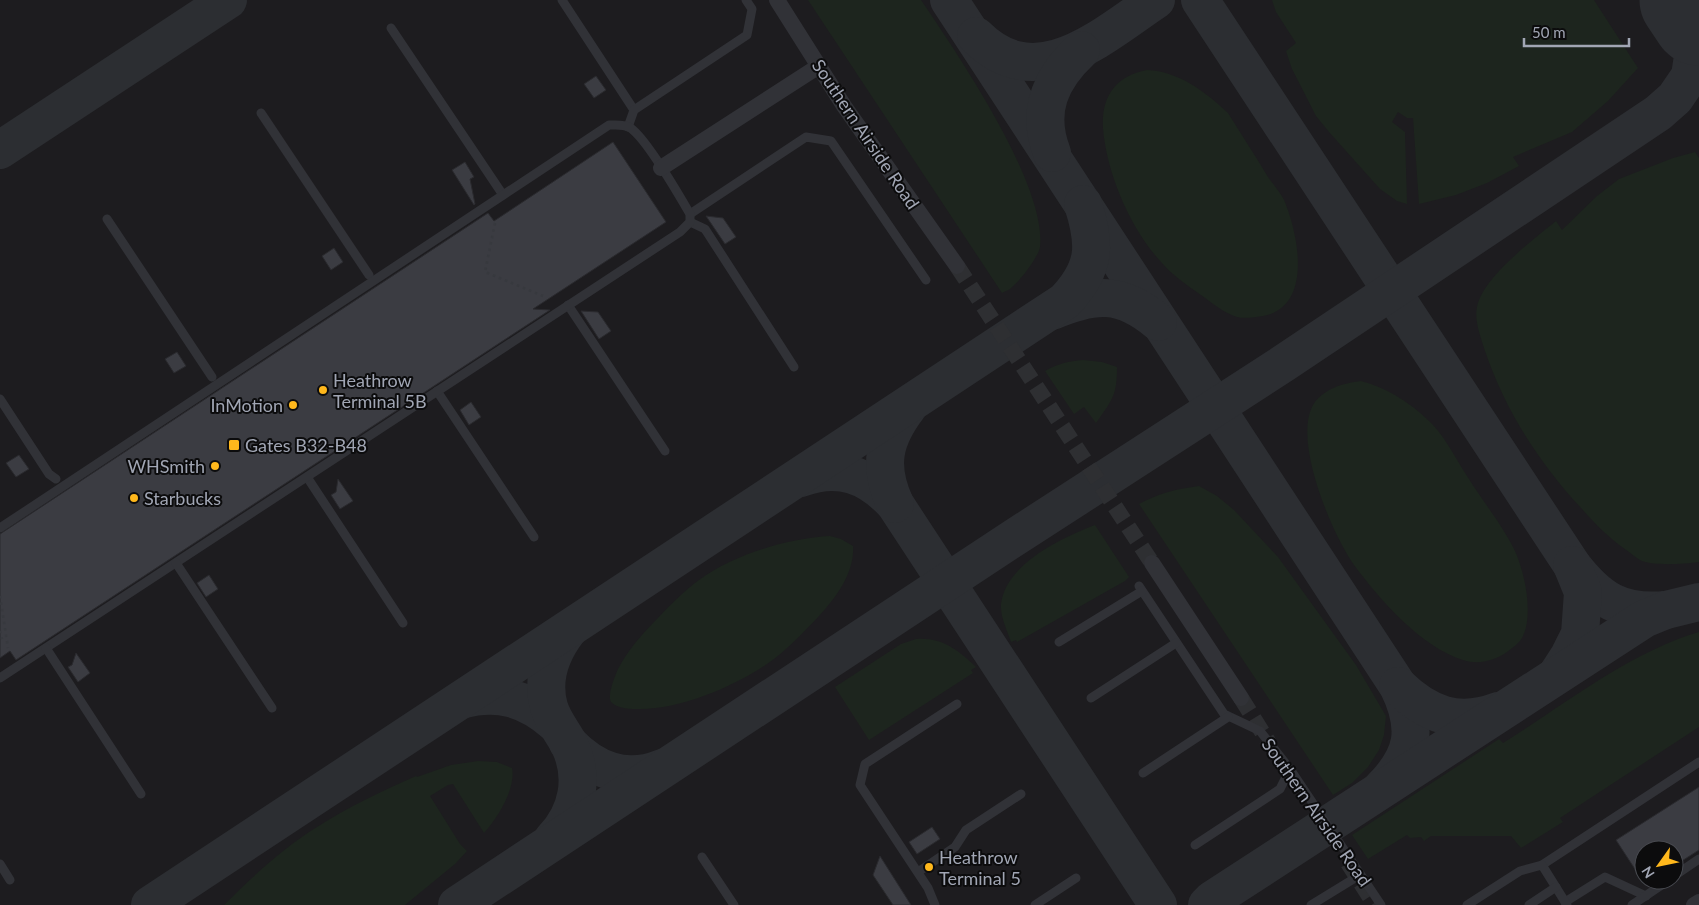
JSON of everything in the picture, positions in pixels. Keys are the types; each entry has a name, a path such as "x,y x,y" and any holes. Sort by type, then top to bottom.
{"street":[{"name":"Southern Airside Road","path":"777,0 844,106 957,266"},
{"path":"661,168 819,66"},
{"path":"1152,563 1240,698"},
{"path":"1694,905 1699,902"}],"lane":[{"path":"562,0 634,110"},
{"path":"628,127 634,110 747,35 752,9 746,0"},
{"path":"392,28 504,195"},
{"path":"262,113 369,275"},
{"path":"0,528 609,125 620,124 628,127 640,136 690,218 705,229 794,367"},
{"path":"0,678 680,232 690,218 806,137 831,141 926,280"},
{"path":"107,219 212,377"},
{"path":"568,305 664,451"},
{"path":"437,391 534,537"},
{"path":"0,399 49,474 56,480"},
{"path":"307,477 403,622"},
{"path":"176,563 272,708"},
{"name":"Southern Airside Road","path":"1059,642 1140,589 1220,708 1228,717 1260,731 1290,769 1381,905"},
{"path":"1091,698 1176,643"},
{"path":"46,648 141,794"},
{"path":"935,905 932,895 918,872 860,785 865,764 957,704"},
{"path":"1143,773 1228,717"},
{"path":"1467,905 1520,871 1542,865 1699,762"},
{"path":"1195,845 1280,789 1290,769"},
{"path":"918,872 955,847 966,830 1021,794"},
{"path":"702,857 734,905"},
{"path":"1684,870 1699,860"},
{"path":"0,864 10,880"},
{"path":"1542,865 1566,904 1605,877 1646,896"},
{"path":"1311,905 1360,875"},
{"path":"1035,905 1076,878"},
{"path":"1529,905 1556,887"},
{"path":"1632,905 1655,890"}],"path":[{"path":"495,224 485,272 543,296"},
{"path":"0,596 8,648"},
{"path":"0,631 2,639"}],"shaded area":[{"path":"0,0 1699,0 1699,905 0,905"},
{"path":"808,0 921,0 956,52 997,120 1029,190 1038,221 1040,247 1029,268 1010,289 1002,293"},
{"path":"1272,0 1594,0 1638,68 1608,101 1572,132 1513,157 1519,166 1487,183 1456,195 1419,204 1413,118 1407,118 1398,112 1392,122 1405,132 1407,204 1397,201 1380,189 1316,116 1292,69 1286,51 1296,43 1276,12"},
{"path":"1147,70 1170,74 1191,84 1228,113 1285,201 1295,235 1298,270 1295,286 1289,300 1279,310 1263,316 1247,318 1237,317 1223,310 1165,267 1139,233 1130,217 1109,164 1105,146 1103,118 1108,98 1118,83 1126,77"},
{"path":"1695,152 1699,158 1699,562 1655,564 1642,561 1604,532 1566,491 1538,454 1513,415 1493,373 1480,335 1476,312 1481,295 1499,272 1522,249 1556,221 1562,230 1597,196 1619,179 1673,158"},
{"path":"1083,360 1102,362 1117,367 1113,397 1096,423 1084,407 1074,414 1045,371 1063,363"},
{"path":"1361,381 1381,388 1400,398 1418,411 1438,430 1513,547 1524,578 1528,615 1522,639 1502,655 1491,660 1474,662 1447,654 1432,645 1402,621 1376,593 1345,551 1326,511 1318,488 1308,443 1308,423 1312,407 1327,391 1340,385"},
{"path":"1199,486 1217,496 1234,510 1278,557 1356,665 1386,716 1384,735 1379,750 1368,767 1352,783 1333,795 1139,504 1168,492"},
{"path":"1095,525 1129,577 1017,642 1016,640 1011,642 1003,619 1001,604 1005,590 1013,577 1037,554 1067,537"},
{"path":"830,536 841,539 853,546 853,556 848,575 838,593 825,609 807,629 774,659 739,681 689,701 656,708 640,709 629,709 611,702 611,690 615,676 631,649 646,630 683,593 699,580 728,563 761,549 797,540"},
{"path":"1699,632 1699,727 1560,818 1563,822 1521,848 1511,836 1431,836 1424,841 1421,837 1410,838 1407,835 1368,859 1352,835 1499,739 1503,743 1623,666 1648,652"},
{"path":"916,639 942,642 963,655 976,667 971,670 973,673 869,740 835,687 901,644"},
{"path":"478,761 497,762 512,768 513,776 505,802 484,833 453,784 430,796 460,844 467,851 455,864 405,905 224,905 257,874 304,835 341,813 378,793 416,776 451,765"}],"building":[{"path":"596,76 606,90 594,98 584,84"},
{"name":"Heathrow Terminal 5B","path":"613,142 666,222 533,309 550,310 16,660 10,651 0,658 0,534 488,213 494,221"},
{"path":"465,162 474,177 470,179 474,205 452,170"},
{"path":"706,216 723,218 736,237 725,244"},
{"path":"334,248 343,262 331,270 322,256"},
{"path":"581,311 598,312 611,331 599,339"},
{"path":"177,352 186,366 174,373 165,359"},
{"path":"471,402 481,417 469,425 460,410"},
{"path":"19,455 29,469 16,477 6,463"},
{"path":"338,479 353,501 340,509 331,495 336,492"},
{"path":"209,575 218,589 206,597 197,583"},
{"path":"76,653 90,673 78,682 68,667 72,665"},
{"path":"1699,787 1699,850 1684,860 1684,840 1634,840 1634,868 1616,840"},
{"path":"932,827 940,839 917,854 909,842"},
{"name":"Heathrow Terminal 5","path":"880,856 911,905 893,905 873,875"}],"taxiway":[{"path":"0,150 228,0"},
{"path":"949,0 1398,686 1409,716 1410,741 1401,765 1381,789"},
{"path":"976,36 999,53 1022,61 1046,61 1069,54 1091,43 1156,0"},
{"path":"1200,0 1572,565 1592,587 1612,602 1636,610 1666,610"},
{"path":"457,905 1006,543 1284,363 1658,113 1675,98 1690,76 1695,24 1686,0"},
{"path":"1052,153 1045,123 1049,97 1061,72 1081,50"},
{"path":"150,905 1065,301 1083,278 1088,267 1091,244 1083,204"},
{"path":"1052,311 1082,301 1107,298 1120,300 1132,305 1158,322"},
{"path":"895,504 886,477 886,454 888,442 893,431 908,407"},
{"path":"801,478 828,472 852,475 874,486 895,504 1158,905"},
{"path":"1558,673 1580,634 1583,592 1572,565"},
{"path":"1207,905 1644,619 1666,610 1699,602"},
{"path":"553,839 562,829 568,818 573,806 578,782 574,756 551,712 546,686 549,666 553,656 569,629"},
{"path":"1398,686 1409,696 1432,711 1444,715 1470,718 1498,711"},
{"path":"461,700 487,696 511,698 533,707 555,723"},
{"path":"568,743 588,760 599,767 611,771 635,774 662,768"}],"runway":[{"path":"1687,0 1699,18"}],"tunnel":[{"path":"957,266 1152,563"},
{"path":"1241,698 1269,743"},
{"path":"1348,863 1375,905"}],"place":[{"name":"Heathrow Terminal 5B","path":"323,390"},
{"name":"InMotion","path":"293,405"},
{"name":"Gates B32-B48","path":"234,445"},
{"name":"WHSmith","path":"215,466"},
{"name":"Starbucks","path":"134,498"},
{"name":"Heathrow Terminal 5","path":"929,867"}]}
